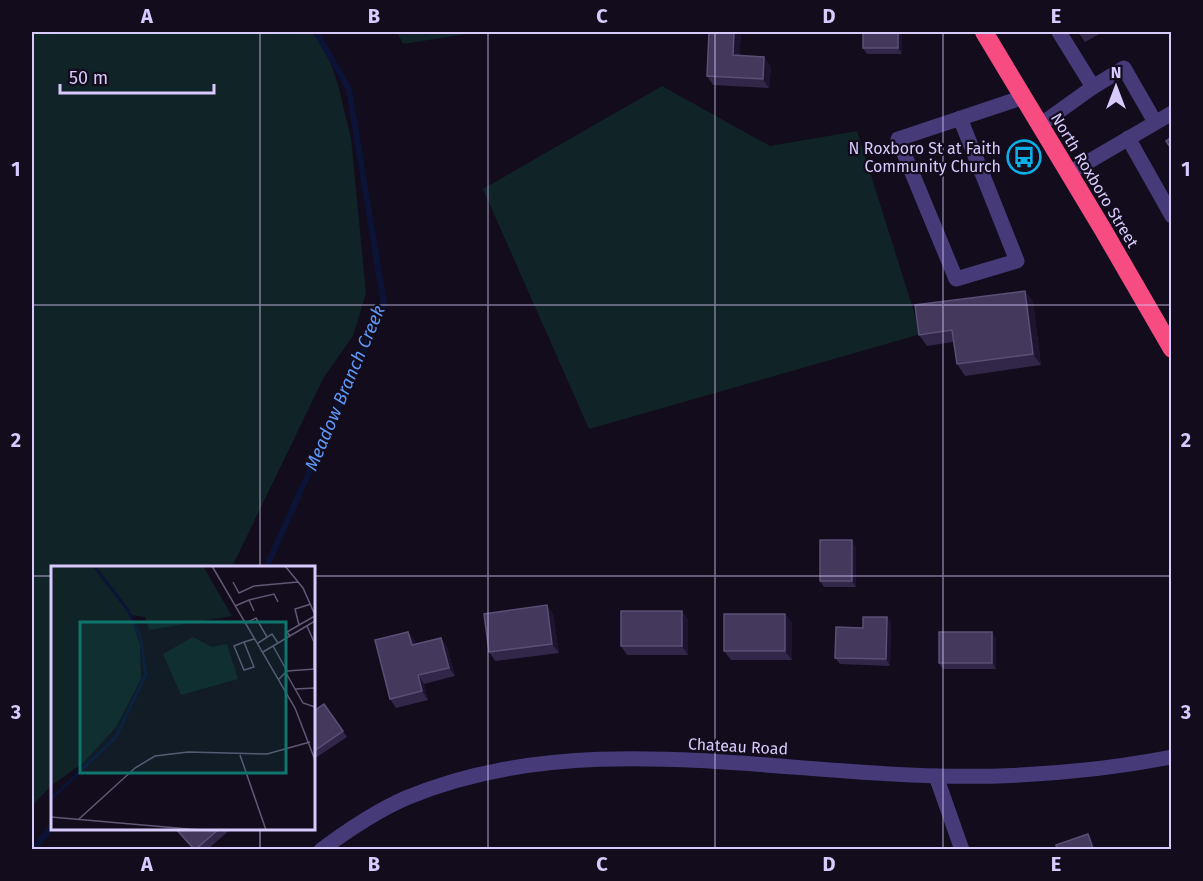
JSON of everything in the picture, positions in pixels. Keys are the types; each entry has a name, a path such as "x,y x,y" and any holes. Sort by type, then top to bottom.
{"highway":[{"name":"North Roxboro Street","path":"984,32 1167,329 1172,349"}],"street":[{"path":"1059,32 1093,87"},
{"path":"1040,125 1124,68 1155,122"},
{"path":"960,118 1017,261 956,279 898,139 960,118 1024,97"},
{"path":"1069,173 1172,113"},
{"path":"1128,138 1172,216"},
{"name":"Chateau Road","path":"321,849 355,826 405,799 466,778 526,765 630,759 936,776 1021,777 1095,770 1172,757"},
{"path":"936,776 962,849"}],"green space":[{"path":"32,32 320,32 338,85 351,138 366,293 353,336 324,377 232,566 51,566 51,786 32,806"},
{"path":"397,32 480,32 403,44"},
{"path":"662,86 770,146 857,131 921,334 589,429 483,189"}],"building":[{"path":"709,32 734,32 733,55 764,57 763,79 707,76"},
{"path":"863,32 898,32 898,48 863,48"},
{"path":"1172,137 1172,150 1166,141"},
{"path":"1025,291 1033,354 957,364 952,330 919,335 915,305"},
{"path":"820,540 852,540 852,581 820,581"},
{"path":"547,605 552,644 489,652 484,614"},
{"path":"621,611 682,611 682,646 621,646"},
{"path":"724,614 785,614 785,651 724,651"},
{"path":"863,617 887,617 886,659 835,658 836,627 863,628"},
{"path":"408,632 412,645 441,638 449,668 418,675 422,691 390,699 375,640"},
{"path":"939,632 992,632 992,663 939,663"},
{"path":"324,704 343,731 315,750 315,710"},
{"path":"177,830 218,830 196,849"},
{"path":"1088,834 1093,849 1057,849 1056,845"},
{"path":"765,848 765,849 703,849"}],"waterway":[{"name":"Meadow Branch Creek","path":"267,566 384,305 349,89 316,32"},
{"name":"Meadow Branch Creek","path":"33,850 51,827"}],"place":[{"name":"N Roxboro St at Faith Community Church","path":"1024,157"}]}
